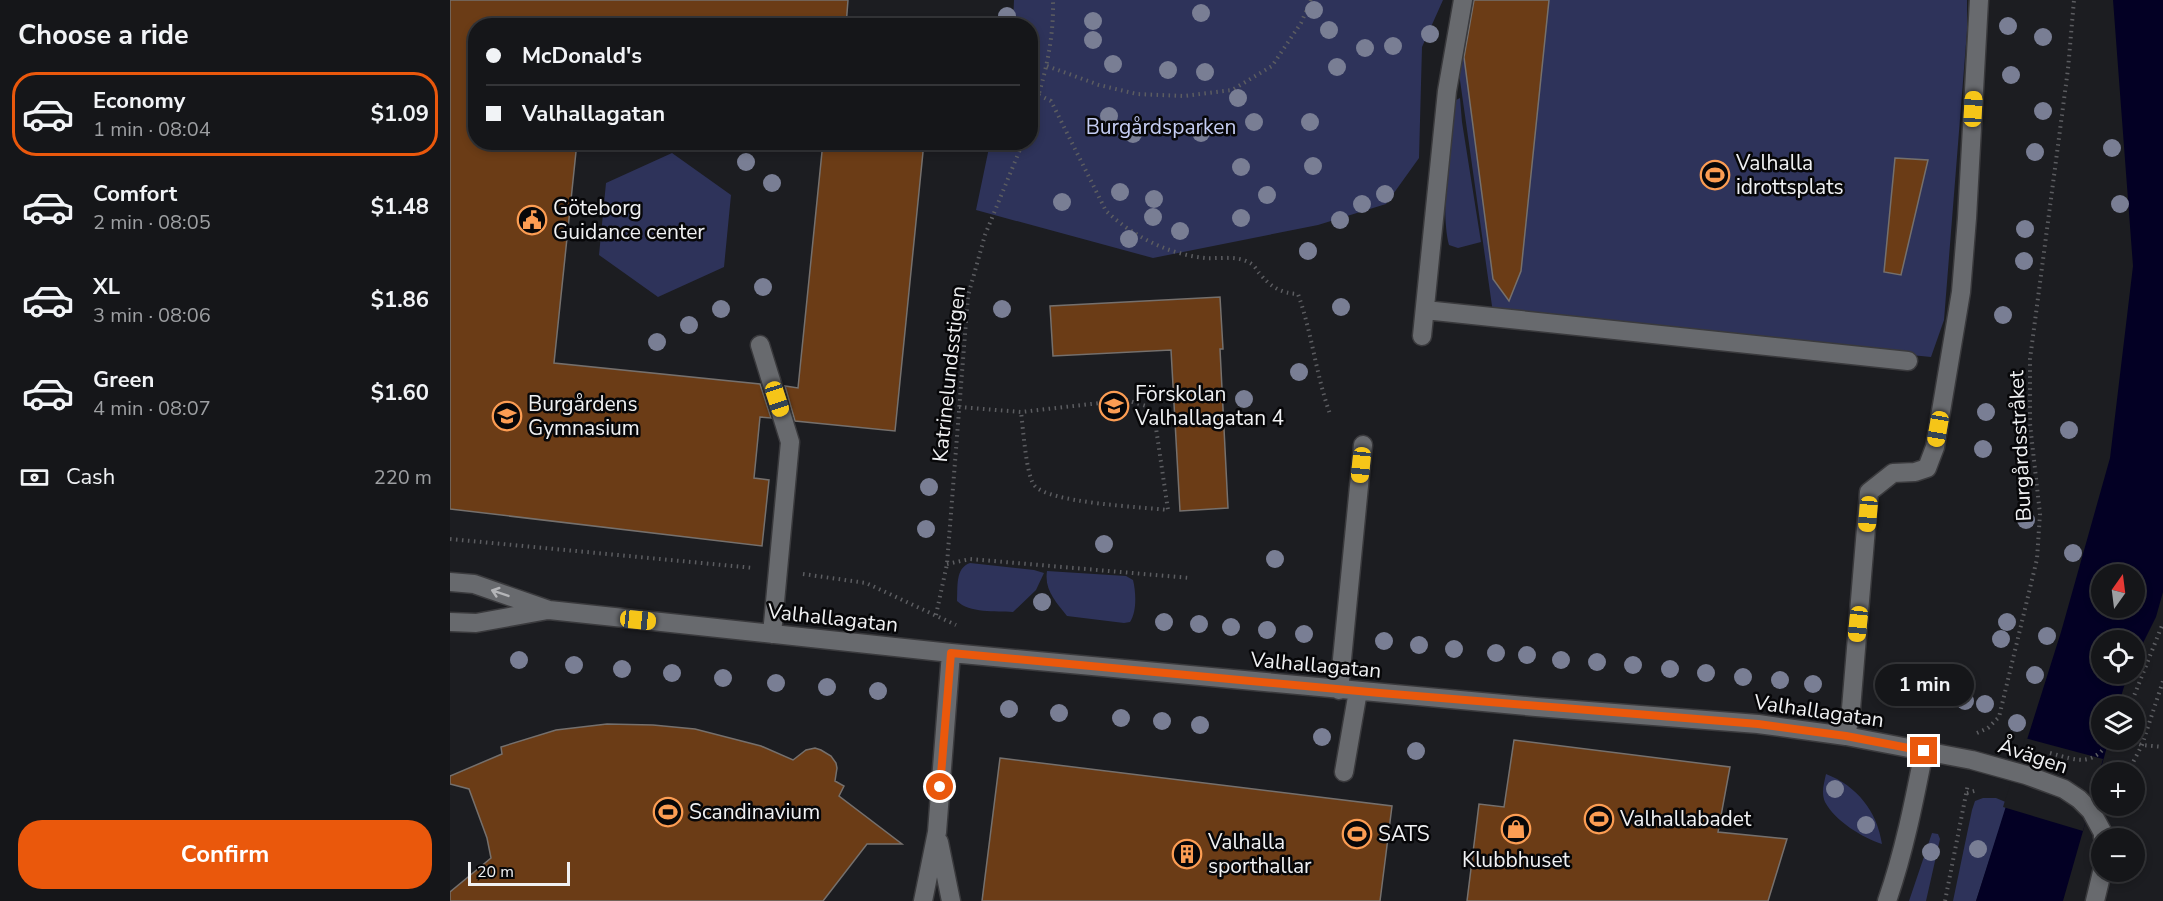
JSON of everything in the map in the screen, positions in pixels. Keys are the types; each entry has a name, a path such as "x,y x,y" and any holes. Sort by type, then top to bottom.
{"street":[{"path":"1422,336 1447,91 1463,0"},
{"path":"1846,736 1851,709 1869,492 1893,472 1915,472 1927,468 1935,447 1961,292 1979,0"},
{"path":"1425,310 1908,361"},
{"path":"760,345 790,442 772,634"},
{"path":"1339,690 1363,446"},
{"name":"Valhallagatan","path":"450,582 474,584 549,610 951,653 1339,690 1758,724 1846,736 1924,751"},
{"name":"Valhallagatan","path":"450,622 476,623 549,610"},
{"path":"923,901 937,832 951,653"},
{"path":"1344,772 1358,691"},
{"path":"1887,901 1913,810 1924,751"},
{"name":"Åvägen","path":"1924,751 1993,766 2064,789 2091,811 2100,828"},
{"path":"937,832 951,901"},
{"path":"2095,901 2100,882"}],"path":[{"path":"1053,0 1054,26 1039,96 1051,101 1106,211 1141,238 1194,257 1245,261 1251,264 1270,286 1285,293 1298,294 1308,323 1320,387 1330,414"},
{"path":"1047,66 1099,85 1137,94 1184,96 1232,90 1272,66 1301,23 1311,0"},
{"name":"Burgårdsstråket","path":"1965,731 1977,734 1988,728 1999,717 2037,559 2040,514 2030,424 2030,359 2068,69 2074,0"},
{"name":"Katrinelundsstigen","path":"936,615 947,564 968,296 985,235 1020,150"},
{"path":"959,407 1021,412 1126,400 1146,406 1152,413 1156,428 1168,510 1098,503 1041,492 1032,483 1021,412"},
{"path":"450,539 777,571 866,583 961,627"},
{"path":"947,564 970,559 1190,578"},
{"path":"2134,696 2163,623"},
{"path":"2145,736 2163,681"},
{"path":"2145,745 2163,747"},
{"path":"2050,753 2088,760 2098,756 2103,750"},
{"path":"1945,901 1967,793"}],"green space":[{"name":"Burgårdsparken","path":"1014,0 1443,0 1422,47 1419,158 1386,204 1318,225 1153,258 976,210 989,150 1038,150 1038,18 1013,18"},
{"name":"Valhalla idrottsplats","path":"1459,0 1967,0 1967,31 1944,320 1931,357 1493,313 1454,38"},
{"path":"1460,98 1481,242 1458,248 1449,245 1446,231 1445,194 1453,114 1456,100"},
{"path":"672,153 731,195 724,267 658,297 599,255 606,183"},
{"path":"970,563 1044,573 1036,590 1013,612 983,611 968,608 957,601 960,574 965,565"},
{"path":"1047,571 1126,576 1133,580 1135,602 1130,622 1067,616 1049,590"},
{"path":"1826,774 1847,785 1864,801 1876,821 1882,844 1866,838 1835,816 1823,795"},
{"path":"1983,798 1996,798 2008,803 1976,901 1953,901 1972,810 1975,801"},
{"path":"1932,833 1938,834 1940,839 1926,901 1909,901"}],"shaded area":[{"path":"2113,0 2163,0 2163,592 2156,617 2145,639 2145,630 2091,630 2091,684 2125,684 2121,696 2091,696 2091,750 2106,750 2103,762 2091,762 2091,803 2063,901 1976,901 2061,632 2110,458 2133,266"}],"pier":[{"path":"2025,738 2103,759 2102,762 2091,762 2091,802 2083,831 2003,807"}],"building":[{"path":"450,0 848,0 847,18 468,18 468,150 576,150 554,363 760,384 771,418 760,417 754,478 769,480 762,546 450,509"},
{"path":"1474,0 1549,0 1521,271 1509,301 1493,279 1464,57"},
{"path":"822,150 923,150 895,431 795,421 785,386 798,388"},
{"path":"1895,158 1928,160 1901,275 1884,272"},
{"path":"1220,297 1223,349 1220,349 1228,508 1180,511 1171,350 1053,356 1050,306"},
{"name":"Scandinavium","path":"607,724 695,729 761,746 793,760 806,750 815,748 821,750 831,756 836,763 835,781 844,786 839,796 902,844 867,844 823,901 450,901 450,892 491,858 487,838 469,789 450,784 450,776 502,754 501,747 556,730"},
{"name":"Valhallabadet","path":"1514,740 1730,767 1718,832 1787,839 1768,901 1467,901 1479,804 1504,807"},
{"name":"Valhalla sporthallar","path":"1000,758 1392,806 1380,901 982,901"}],"place":[{"name":"Valhalla idrottsplats","path":"1715,175"},
{"name":"Göteborg Guidance center","path":"532,220"},
{"name":"Förskolan Valhallagatan 4","path":"1114,406"},
{"name":"Burgårdens Gymnasium","path":"507,416"},
{"name":"Scandinavium","path":"668,812"},
{"name":"Valhallabadet","path":"1599,819"},
{"name":"Klubbhuset","path":"1516,829"},
{"name":"SATS","path":"1357,834"},
{"name":"Valhalla sporthallar","path":"1187,854"}],"route":[{"path":"940,787 951,653 1536,707 1758,724 1846,736 1924,751"}]}
